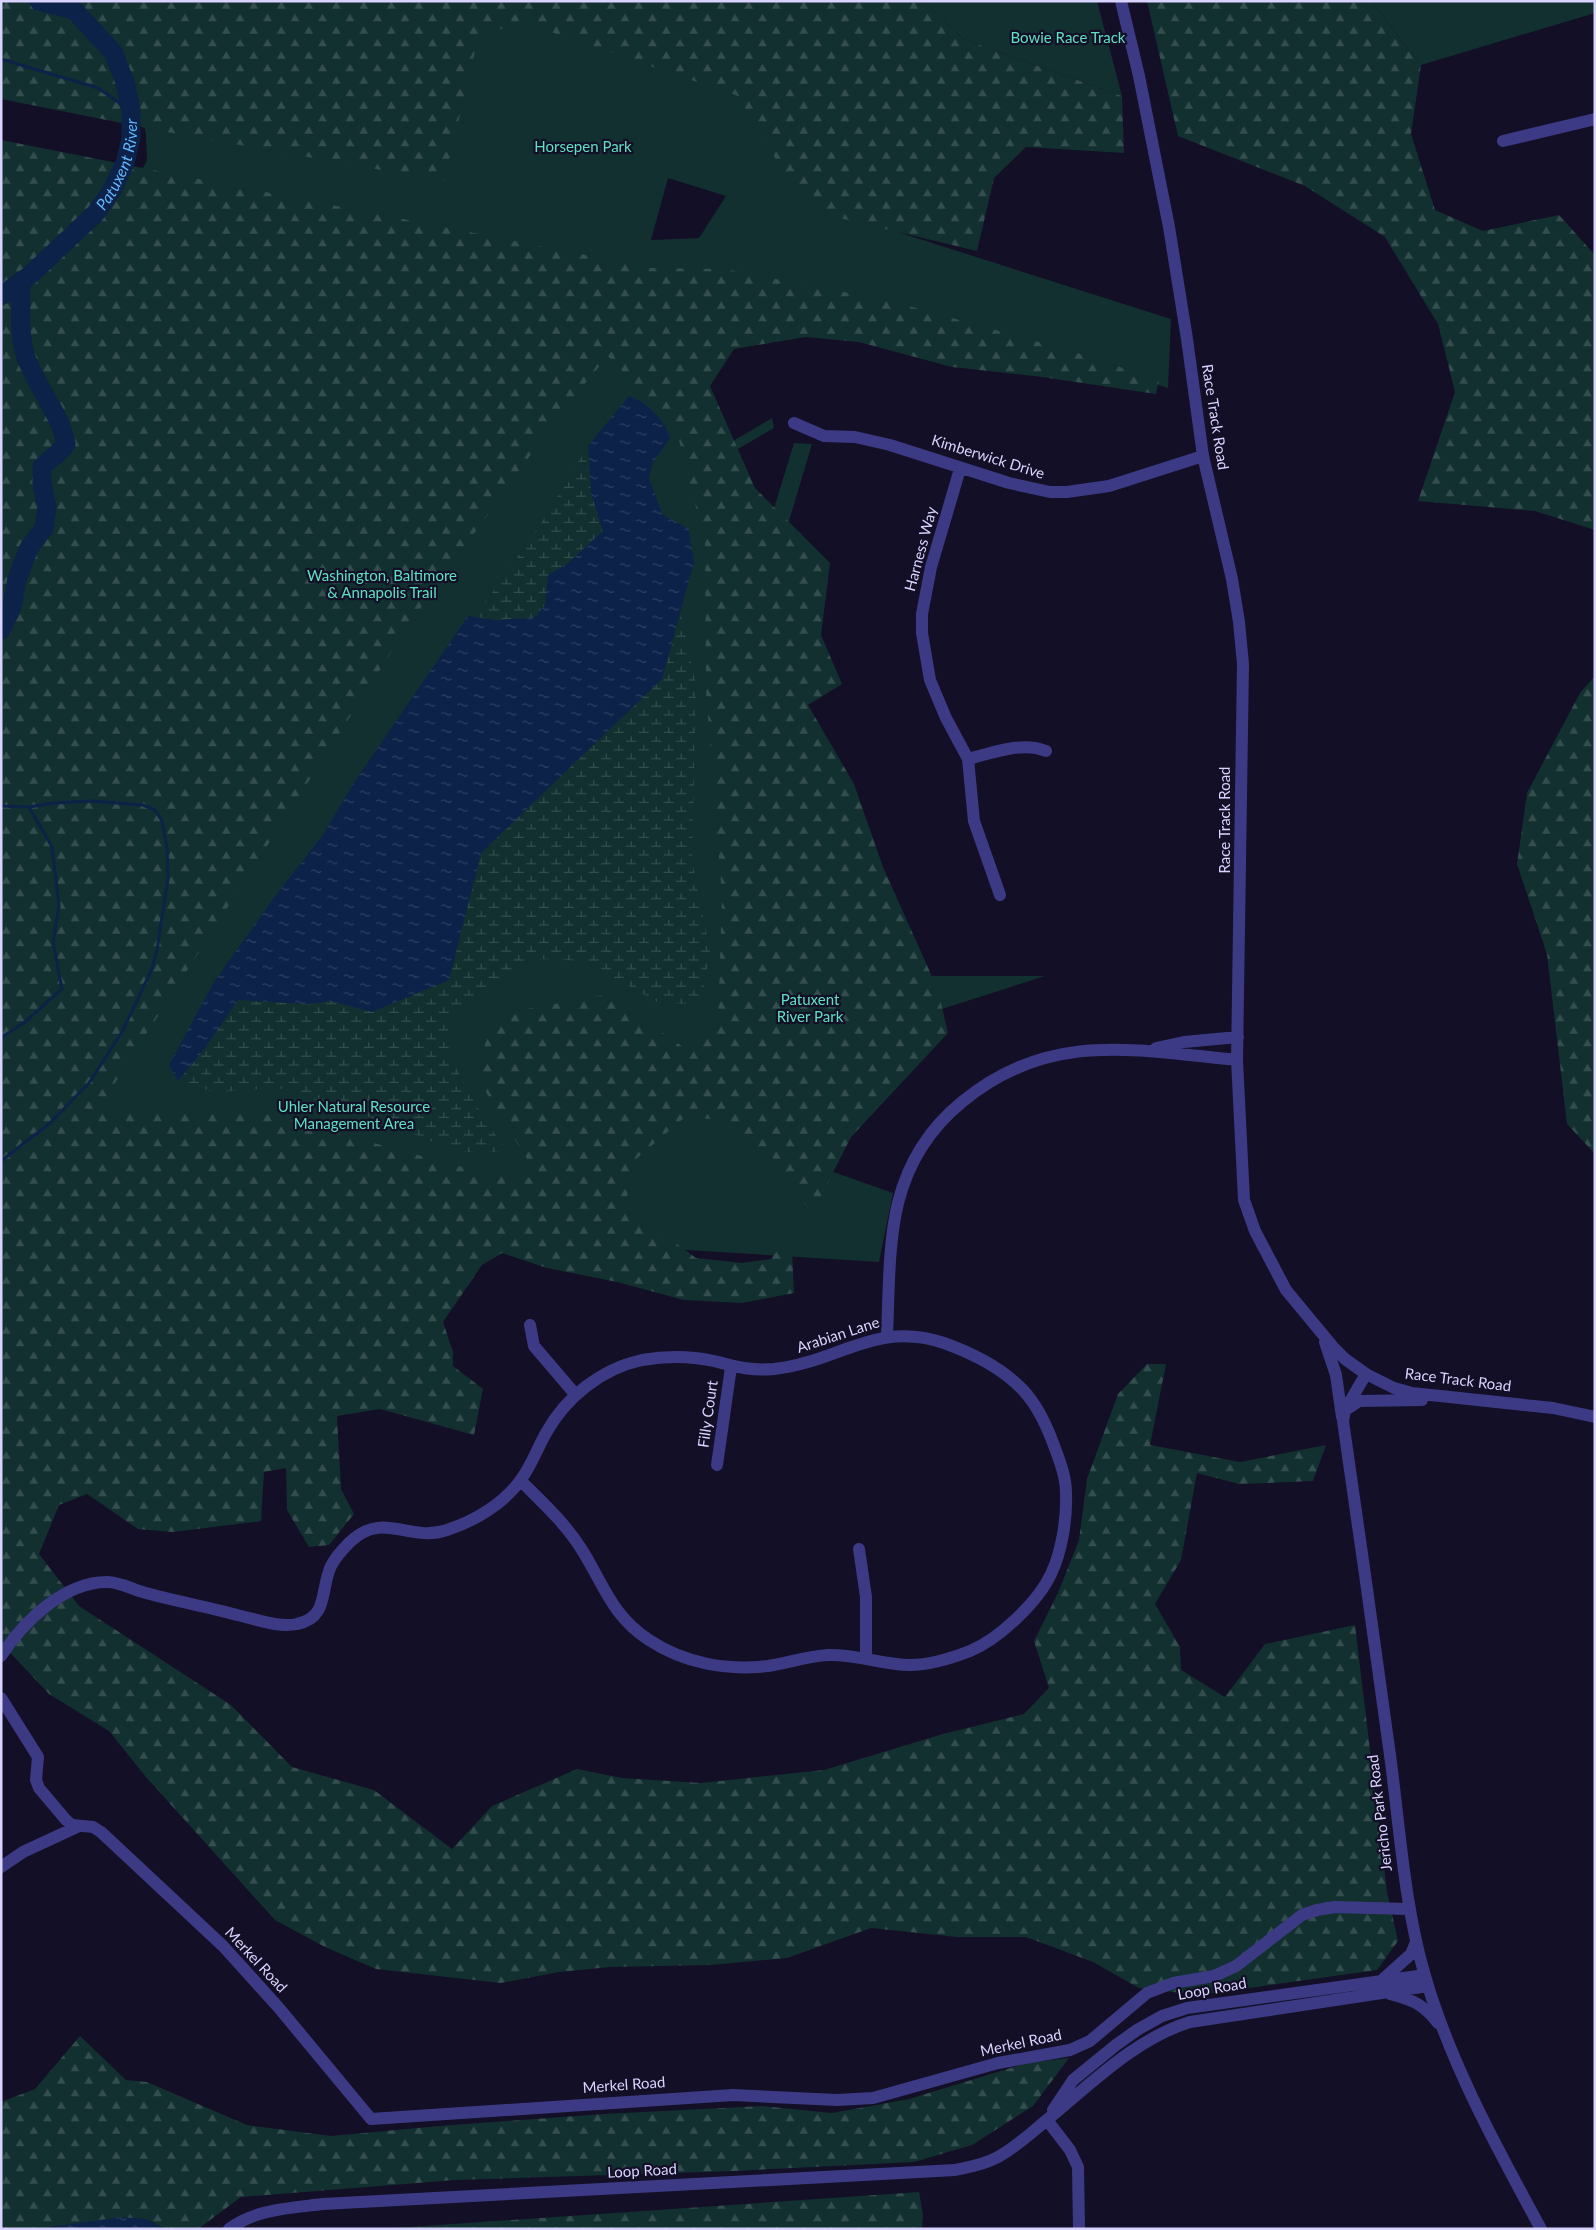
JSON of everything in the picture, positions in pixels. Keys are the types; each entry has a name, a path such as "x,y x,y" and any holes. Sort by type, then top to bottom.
{"street":[{"name":"Race Track Road","path":"1121,1 1152,138 1187,339 1203,456 1232,579 1239,622 1243,664 1237,1060 1244,1200 1255,1231 1286,1290 1345,1360 1366,1374 1394,1388 1412,1393 1553,1408 1595,1416"},
{"path":"1503,141 1595,119"},
{"name":"Kimberwick Drive","path":"794,423 824,436 855,437 921,454 960,469 1032,490 1067,492 1128,482 1203,456"},
{"name":"Harness Way","path":"960,469 930,566 922,614 922,633 930,680 946,718 968,759 974,821 1000,895"},
{"path":"968,759 1013,748 1035,746 1046,751"},
{"path":"1144,1051 1184,1042 1238,1037"},
{"path":"887,1335 891,1253 898,1204 910,1170 932,1132 945,1117 976,1090 1035,1060 1073,1052 1106,1049 1237,1060"},
{"path":"530,1325 534,1346 574,1394"},
{"name":"Jericho Park Road","path":"1318,1329 1330,1355 1336,1375 1344,1416 1409,1909 1416,1942 1426,1980 1446,2034 1476,2104 1541,2229"},
{"name":"Arabian Lane","path":"887,1335 907,1335 945,1344 986,1362 1004,1373 1031,1400 1045,1422 1061,1464 1066,1494 1064,1523 1051,1574 1025,1609 1005,1629 973,1650 933,1662 911,1665 866,1657 826,1655 768,1666 729,1667 697,1661 666,1650 640,1634 619,1613 606,1595 576,1541 559,1520 521,1481 550,1427 574,1394 617,1369 643,1360 678,1357 716,1362 731,1367 761,1369 796,1365 887,1335"},
{"name":"Filly Court","path":"716,1465 731,1367"},
{"path":"1344,1416 1366,1374"},
{"path":"1344,1416 1359,1401 1429,1400 1441,1396"},
{"path":"1,1656 19,1633 51,1602 81,1588 104,1582 116,1582 149,1594 267,1622 295,1625 304,1622 313,1618 318,1612 331,1565 348,1544 366,1530 384,1527 427,1534 441,1532 481,1515 500,1502 521,1481"},
{"path":"859,1549 866,1597 866,1657"},
{"name":"Merkel Road","path":"1,1698 38,1757 36,1780 39,1788 66,1820 79,1826 93,1826 101,1832 223,1946 279,2008 371,2119 733,2095 837,2100 873,2098 998,2063 1070,2050 1090,2041 1147,1993 1173,1983 1214,1976 1236,1966 1302,1915 1316,1910 1335,1907 1409,1909"},
{"path":"1,1866 23,1852 79,1826"},
{"path":"1416,1942 1411,1954 1381,1987 1411,1999 1427,2009 1446,2034"},
{"name":"Loop Road","path":"229,2229 241,2220 265,2212 323,2204 955,2170 977,2166 995,2158 1020,2142 1125,2056 1168,2029 1190,2022 1426,1980"},
{"path":"1047,2120 1070,2150 1078,2167 1079,2229"}],"green space":[{"path":"1,1 923,1 963,39 1122,96 1124,153 1026,147 994,178 977,251 815,212 770,151 738,96 519,21 478,39 444,181 167,132 1,99"},
{"name":"Washington, Baltimore & Annapolis Trail","path":"803,1 835,212 1171,319 1168,388 965,327 847,317 694,354 711,454 772,418 774,428 716,462 764,541 794,443 812,444 772,578 874,976 1045,976 895,1024 794,1158 893,1193 879,1262 670,1249 501,1233 428,1327 1,1059 113,231 147,160 146,135 137,85 121,43","holes":["668,178 726,196 699,238 651,240"]},
{"name":"Bowie Race Track","path":"923,1 1097,1 1122,96 963,39"},
{"path":"1147,1 1371,1 1421,65 1411,134 1435,210 1483,231 1559,215 1595,255 1595,530 1535,511 1418,501 1455,392 1438,324 1385,237 1305,186 1178,136"},
{"path":"1371,1 1595,1 1595,13 1421,65"},
{"name":"Patuxent River Park","path":"1,140 652,268 725,269 891,301 1075,352 1159,380 1156,394 1042,377 952,367 859,342 806,337 734,349 710,386 755,488 830,563 821,635 842,684 808,705 854,784 883,867 938,990 948,1033 851,1137 812,1214 776,1161 726,1120 685,1117 635,1160 625,1206 696,1258 742,1263 771,1259 780,1247 792,1251 794,1293 742,1303 684,1300 617,1282 547,1268 502,1253 482,1265 443,1322 453,1352 453,1366 483,1389 474,1435 380,1409 337,1416 341,1489 354,1514 329,1545 309,1547 287,1510 286,1468 264,1472 261,1521 173,1532 138,1529 87,1494 59,1505 39,1554 79,1606 231,1705 292,1767 374,1790 452,1849 492,1806 577,1769 622,1778 701,1783 824,1770 943,1734 1024,1714 1049,1688 1034,1641 1058,1593 1079,1540 1087,1479 1118,1394 1147,1364 1166,1364 1150,1445 1240,1462 1326,1445 1313,1481 1239,1484 1197,1473 1181,1560 1155,1604 1180,1647 1181,1670 1225,1697 1265,1644 1355,1625 1387,1892 1398,1941 1377,1970 1198,1995 1139,1988 1093,1962 1026,1937 957,1937 871,1928 787,1958 711,1965 610,1967 559,1972 501,1983 376,1969 325,1947 275,1920 146,1777 109,1731 49,1694 1,1643","holes":["608,356 676,428 705,543 706,692 722,896 718,1027 683,1047 608,994 495,1015 475,1074 539,1179 473,1170 264,1113 97,1111 410,623 562,411"]},
{"path":"588,446 591,493 603,531 567,564 548,575 545,605 534,618 495,620 468,616 488,599 542,522"},
{"path":"681,615 696,685 692,861 710,950 701,1004 659,1003 585,961 536,959 478,992 448,1021 449,1054 477,1107 507,1152 459,1152 379,1120 278,1088 214,1092 178,1081 202,1052 238,1000 308,1004 331,1001 372,1012 449,980 481,853 662,679"},
{"path":"1595,676 1595,1154 1567,1124 1547,954 1517,864 1527,793 1580,693"},
{"path":"80,2036 126,2080 147,2082 247,2125 331,2136 604,2114 762,2106 832,2113 909,2099 1027,2063 1069,2058 1033,2106 972,2145 914,2162 734,2171 455,2180 241,2197 198,2229 166,2229 146,2219 50,2227 49,2229 1,2229 1,2102 35,2089"},
{"path":"919,2192 923,2215 922,2229 380,2229"}],"water":[{"path":"629,396 648,407 660,418 668,431 670,438 652,464 649,479 663,515 689,529 694,562 662,679 481,853 449,980 372,1012 331,1001 308,1004 238,1000 202,1052 178,1081 169,1065 214,982 273,899 322,836 355,781 468,616 495,620 534,618 545,605 548,575 567,564 603,531 591,493 588,446"},
{"path":"121,2217 146,2219 166,2229 49,2229 50,2227"}],"waterway":[{"name":"Patuxent River","path":"1,296 29,276 95,214 111,192 125,163 131,138 131,111 125,82 113,52 74,10 39,1"},
{"path":"1,59 98,88 131,111"},
{"path":"1,630 12,607 17,579 29,548 44,528 47,508 42,483 42,467 66,444 59,422 32,371 24,351 21,322 21,282"},
{"path":"1,806 29,807 54,803 91,801 143,805 155,810 162,821 167,848 168,879 157,950 151,971 122,1032 89,1083 49,1124 1,1161"},
{"path":"1,1038 25,1022 62,989 53,942 59,906 52,847 29,807"}],"park label":[{"name":"Horsepen Park","path":"583,147"},
{"name":"Uhler Natural Resource Management Area","path":"354,1116"}]}
